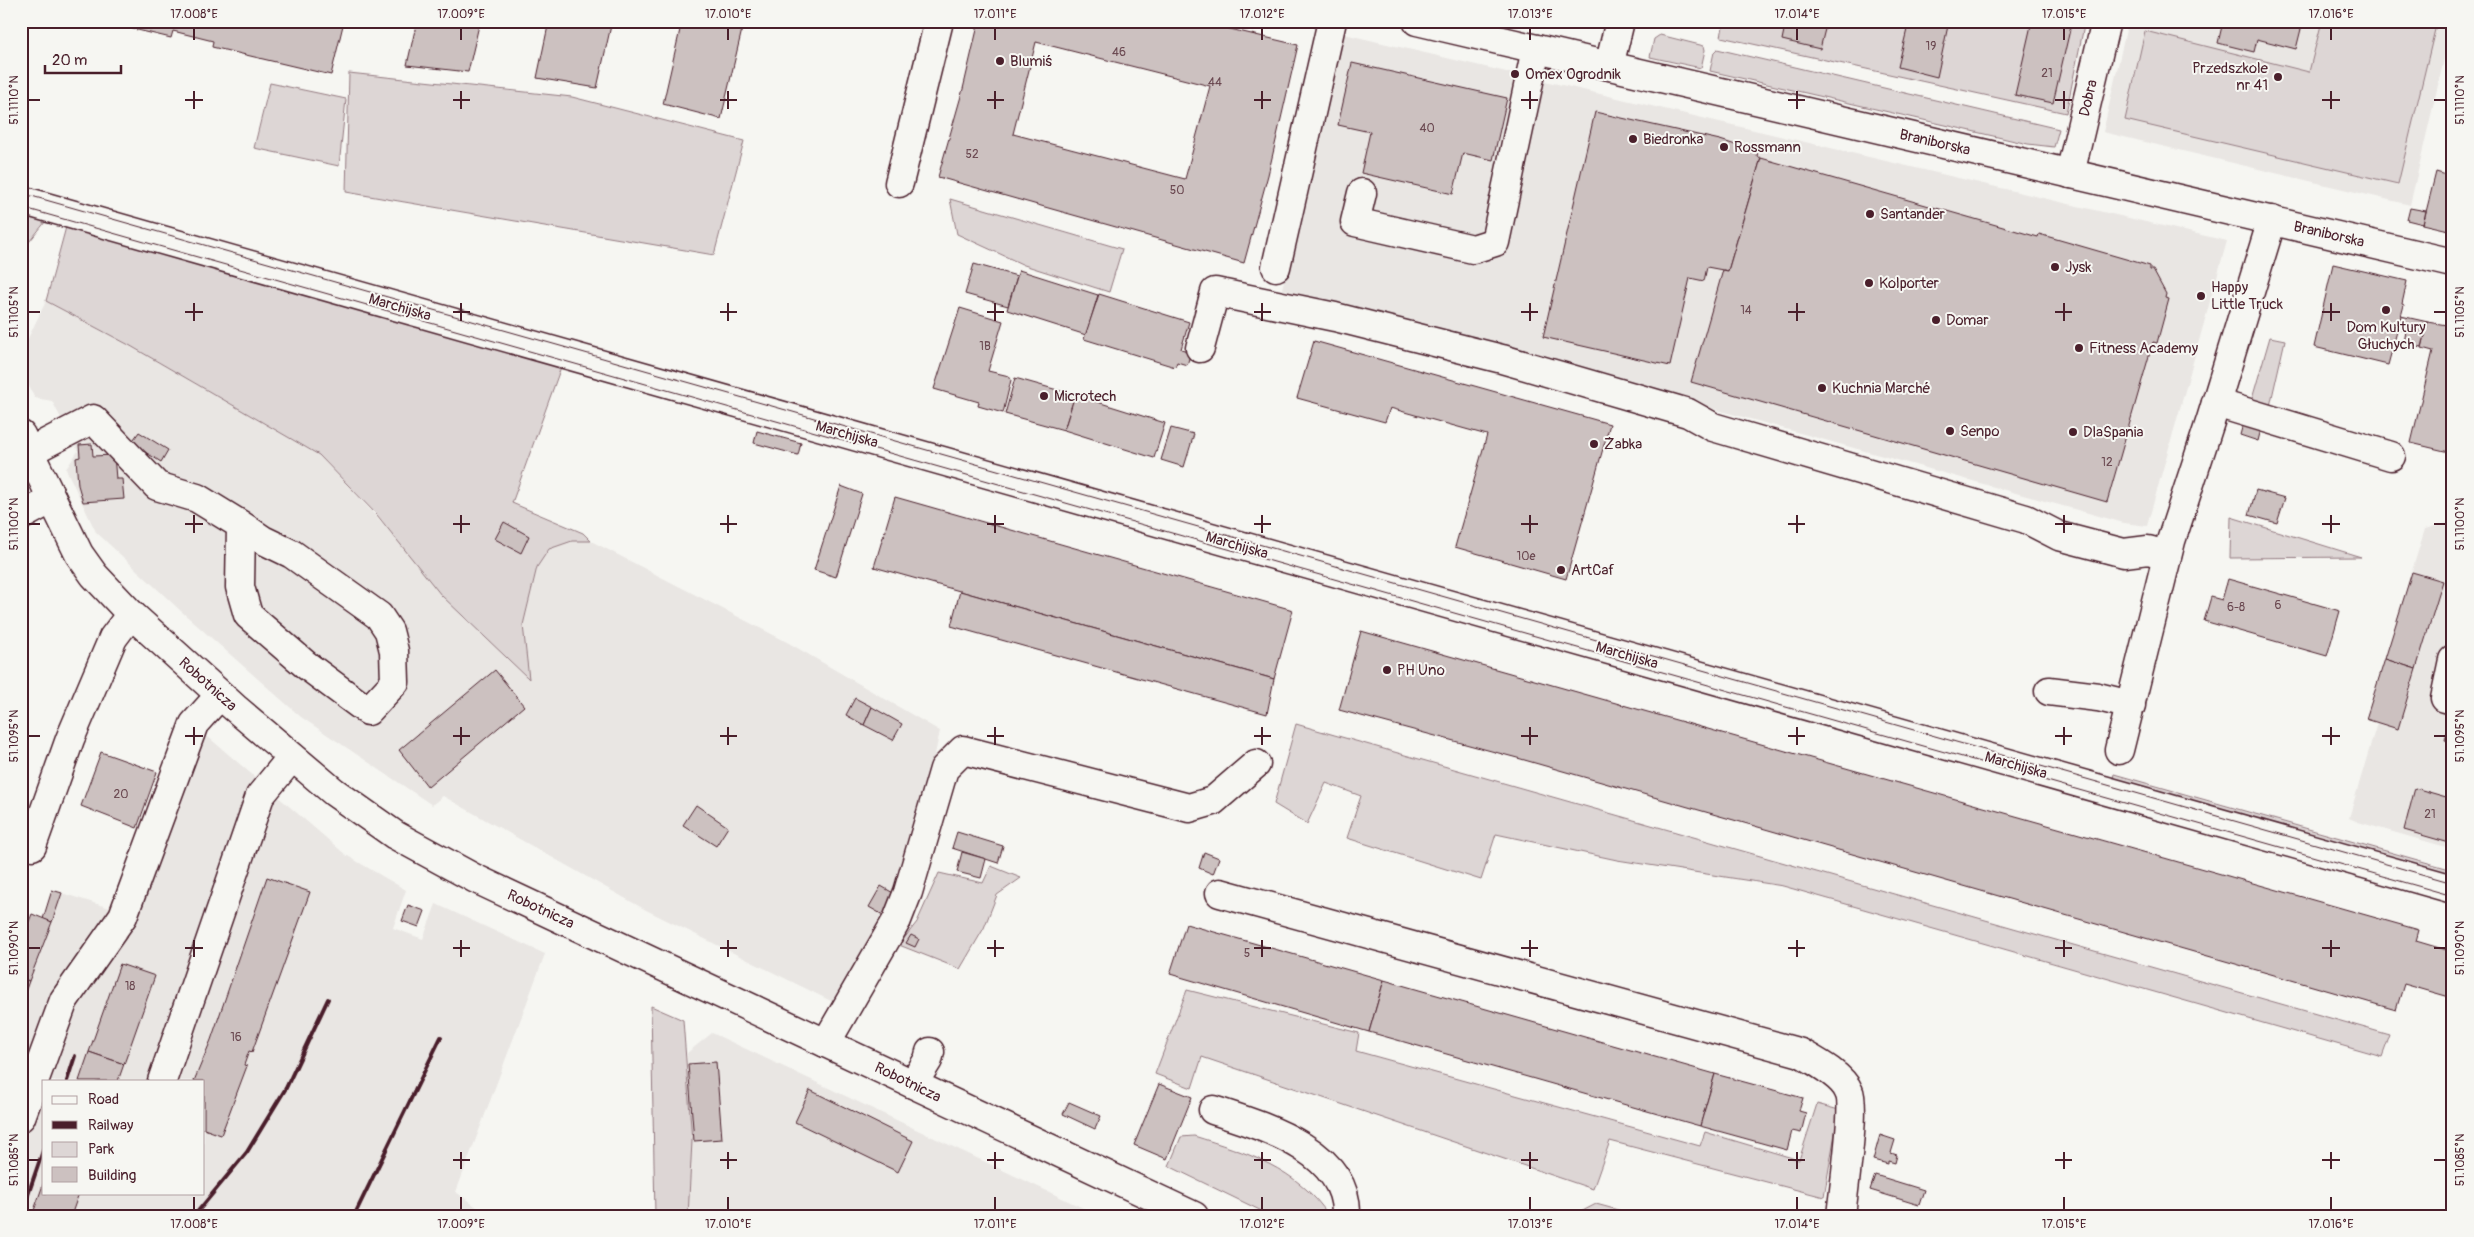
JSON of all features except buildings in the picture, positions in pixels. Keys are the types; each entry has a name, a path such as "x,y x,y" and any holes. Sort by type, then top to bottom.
{"street":[{"path":"899,183 939,21"},
{"path":"1276,267 1332,21"},
{"name":"Braniborska","path":"1417,21 2453,262"},
{"path":"1609,66 1620,21"},
{"name":"Dobra","path":"2070,174 2106,21"},
{"path":"1362,193 1355,222 1473,249 1495,242 1536,49"},
{"name":"Marchijska","path":"21,200 2453,889"},
{"path":"2119,750 2131,705 2158,553 2216,403 2272,220"},
{"path":"1200,348 1215,292 1335,317 1502,360 1688,413 1712,427 2026,519 2065,518 2129,536 2158,553"},
{"path":"2216,403 2391,456"},
{"path":"25,444 93,419 157,486 198,498 241,524 263,540 292,554 379,616 389,631 394,650 395,682 368,711 306,665 248,615 240,587 241,524"},
{"name":"Robotnicza","path":"25,444 79,554 94,576 131,614 220,695 334,792 386,829 474,878 1185,1214"},
{"path":"21,516 52,500"},
{"path":"21,841 32,846 70,739 112,638 131,614"},
{"path":"2453,660 2445,698 2453,700"},
{"path":"2049,691 2098,697 2131,705"},
{"path":"21,1117 64,1000 123,916 194,724 220,695"},
{"path":"826,1043 897,920 908,892 944,769 963,750 1189,808 1213,801 1256,764"},
{"path":"162,1080 260,796 292,757"},
{"path":"1220,893 1801,1053 1827,1068 1850,1092 1851,1116 1841,1216"},
{"path":"913,1084 928,1060 930,1052"},
{"path":"1213,1110 1284,1136 1303,1147 1326,1165 1338,1182 1347,1205 1346,1216"}],"shaded area":[{"name":"Przedszkole nr 41","path":"2128,21 2453,21 2410,205 2103,132"},
{"path":"1344,34 2227,241 2147,526 2124,523 1282,289"},
{"path":"46,301 129,345 319,455 528,679 523,625 537,567 549,549 572,541 591,541 787,642 940,731 921,819 884,923 833,1002 646,910 443,796 432,805 301,717 182,612 96,532 66,469 78,451 52,401 35,398 21,371 21,353"},
{"path":"2453,521 2453,849 2349,818 2377,723 2366,719 2425,529"},
{"path":"207,736 346,855 406,890 393,928 423,939 436,904 545,954 456,1192 489,1216 21,1216 21,941 32,914 43,918 52,890 110,908 175,738 197,746"},
{"path":"712,1033 1100,1216 688,1216 692,1141 687,1053"}],"green space":[{"path":"1724,21 2085,21 2066,113 1721,37"},
{"name":"Przedszkole nr 41","path":"2322,21 2437,21 2398,184 2125,120 2145,31 2309,72"},
{"path":"1660,35 1704,46 1705,50 1701,68 1650,57 1654,39"},
{"path":"1717,49 2059,129 2054,147 2028,144 1710,71 1714,52"},
{"path":"349,73 572,97 744,141 714,255 346,192"},
{"path":"270,83 346,99 339,166 254,148"},
{"path":"950,199 1122,249 1109,292 1024,265 957,234"},
{"path":"21,214 46,221 21,252"},
{"path":"66,227 561,367 512,503 583,533 591,541 572,541 549,549 537,567 523,625 529,679 441,595 377,515 319,455 129,345 46,301"},
{"path":"2270,337 2285,340 2270,406 2250,406"},
{"path":"2231,517 2361,557 2230,558"},
{"path":"1296,724 2390,1035 2382,1057 1783,886 1617,860 1496,834 1481,880 1347,838 1361,796 1326,783 1307,824 1274,804"},
{"path":"2114,774 2453,870 2453,875 2113,778"},
{"path":"991,866 1021,878 997,895 984,928 960,969 899,945 917,922 939,873 983,883"},
{"path":"1187,990 1359,1033 1356,1051 1700,1146 1705,1132 1799,1160 1817,1104 1839,1110 1824,1197 1610,1141 1593,1189 1202,1057 1192,1088 1155,1074"},
{"path":"651,1006 683,1020 692,1141 688,1216 655,1216"},
{"path":"1194,1136 1232,1148 1269,1164 1286,1174 1316,1199 1329,1216 1272,1216 1169,1166 1181,1137"},
{"path":"1596,1204 1640,1216 1573,1216"}],"tram line":[{"path":"21,193 2453,883"},
{"path":"21,207 2453,896"}],"railway":[{"path":"194,1216 247,1152 286,1088 328,999"},
{"path":"354,1216 441,1037"},
{"path":"67,1080 75,1056"},
{"path":"21,1215 42,1154"}],"place":[{"name":"Blumiś","path":"1000,61"},
{"name":"Omex Ogrodnik","path":"1515,74"},
{"name":"Przedszkole nr 41","path":"2278,77"},
{"name":"Biedronka","path":"1633,139"},
{"name":"Rossmann","path":"1724,147"},
{"name":"Santander","path":"1870,214"},
{"name":"Jysk","path":"2055,267"},
{"name":"Kolporter","path":"1869,283"},
{"name":"Happy Little Truck","path":"2201,296"},
{"name":"Dom Kultury Głuchych","path":"2386,310"},
{"name":"Domar","path":"1936,320"},
{"name":"Fitness Academy","path":"2079,348"},
{"name":"Kuchnia Marché","path":"1822,388"},
{"name":"Microtech","path":"1044,396"},
{"name":"Senpo","path":"1950,431"},
{"name":"DlaSpania","path":"2073,432"},
{"name":"Żabka","path":"1594,444"},
{"name":"ArtCaf","path":"1561,570"},
{"name":"PH Uno","path":"1387,670"}]}
